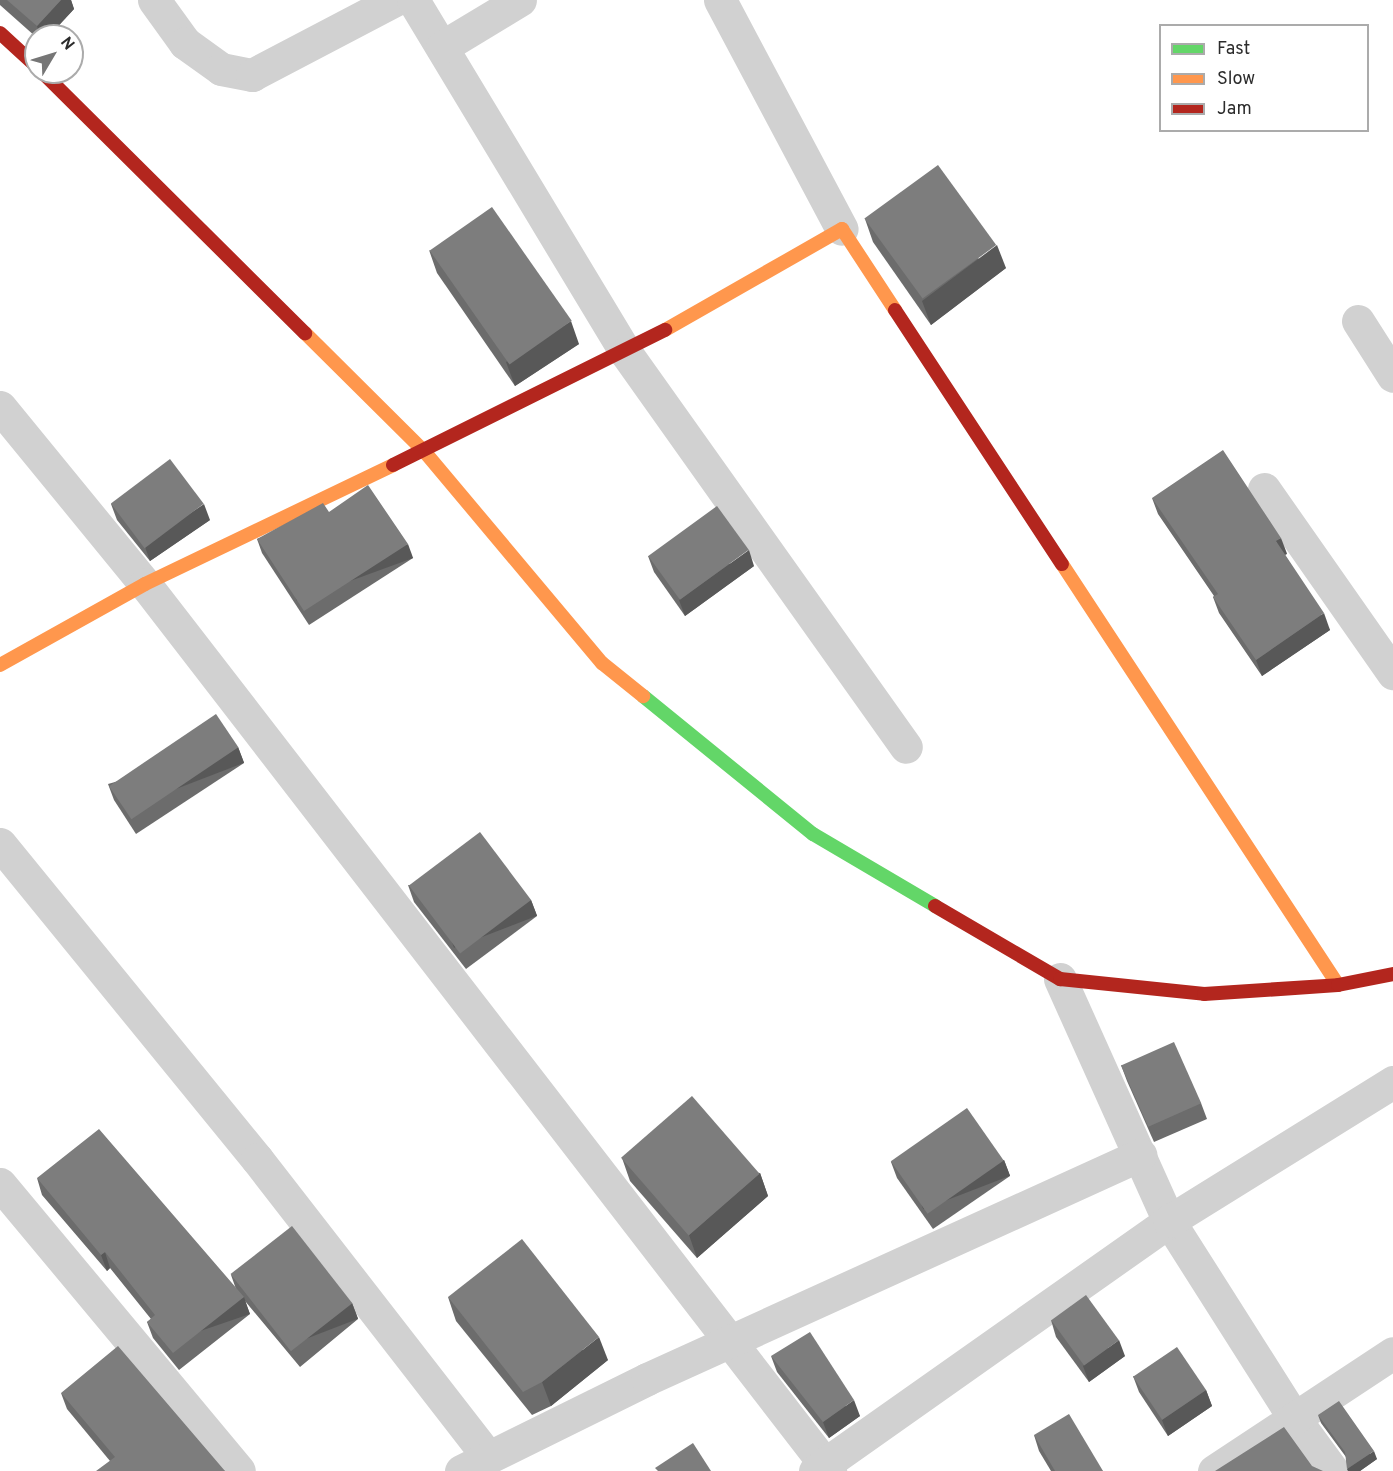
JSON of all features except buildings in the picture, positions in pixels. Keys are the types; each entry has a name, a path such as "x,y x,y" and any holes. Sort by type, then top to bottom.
{"street":[{"path":"154,0 185,43 221,69 252,75 395,0"},
{"path":"413,0 626,353 906,747"},
{"path":"442,47 520,0"},
{"path":"720,0 842,229 1338,985"},
{"path":"54,84 424,452 602,663 813,834 1060,979 1204,994 1338,985 1393,974"},
{"path":"0,665 145,584 626,353 842,229"},
{"path":"1358,321 1393,376"},
{"path":"0,407 145,584 823,1469 1169,1221 1393,1082"},
{"path":"1264,489 1393,673"},
{"path":"0,844 257,1159 475,1465 647,1379 1140,1155"},
{"path":"1060,979 1169,1221 1294,1418 1334,1471"},
{"path":"0,1184 239,1471"},
{"path":"1214,1471 1393,1353"}],"traffic: fast":[{"path":"643,696 813,834 935,906"}],"traffic: slow":[{"path":"665,330 842,229 895,310"},
{"path":"305,333 424,451 602,663 643,696"},
{"path":"0,665 145,584 393,465"},
{"path":"1062,564 1338,985"}],"traffic: jam":[{"path":"0,33 24,55"},
{"path":"54,84 305,333"},
{"path":"895,310 1062,564"},
{"path":"393,465 665,330"},
{"path":"935,906 1060,979 1204,994 1338,985 1393,974"}]}
